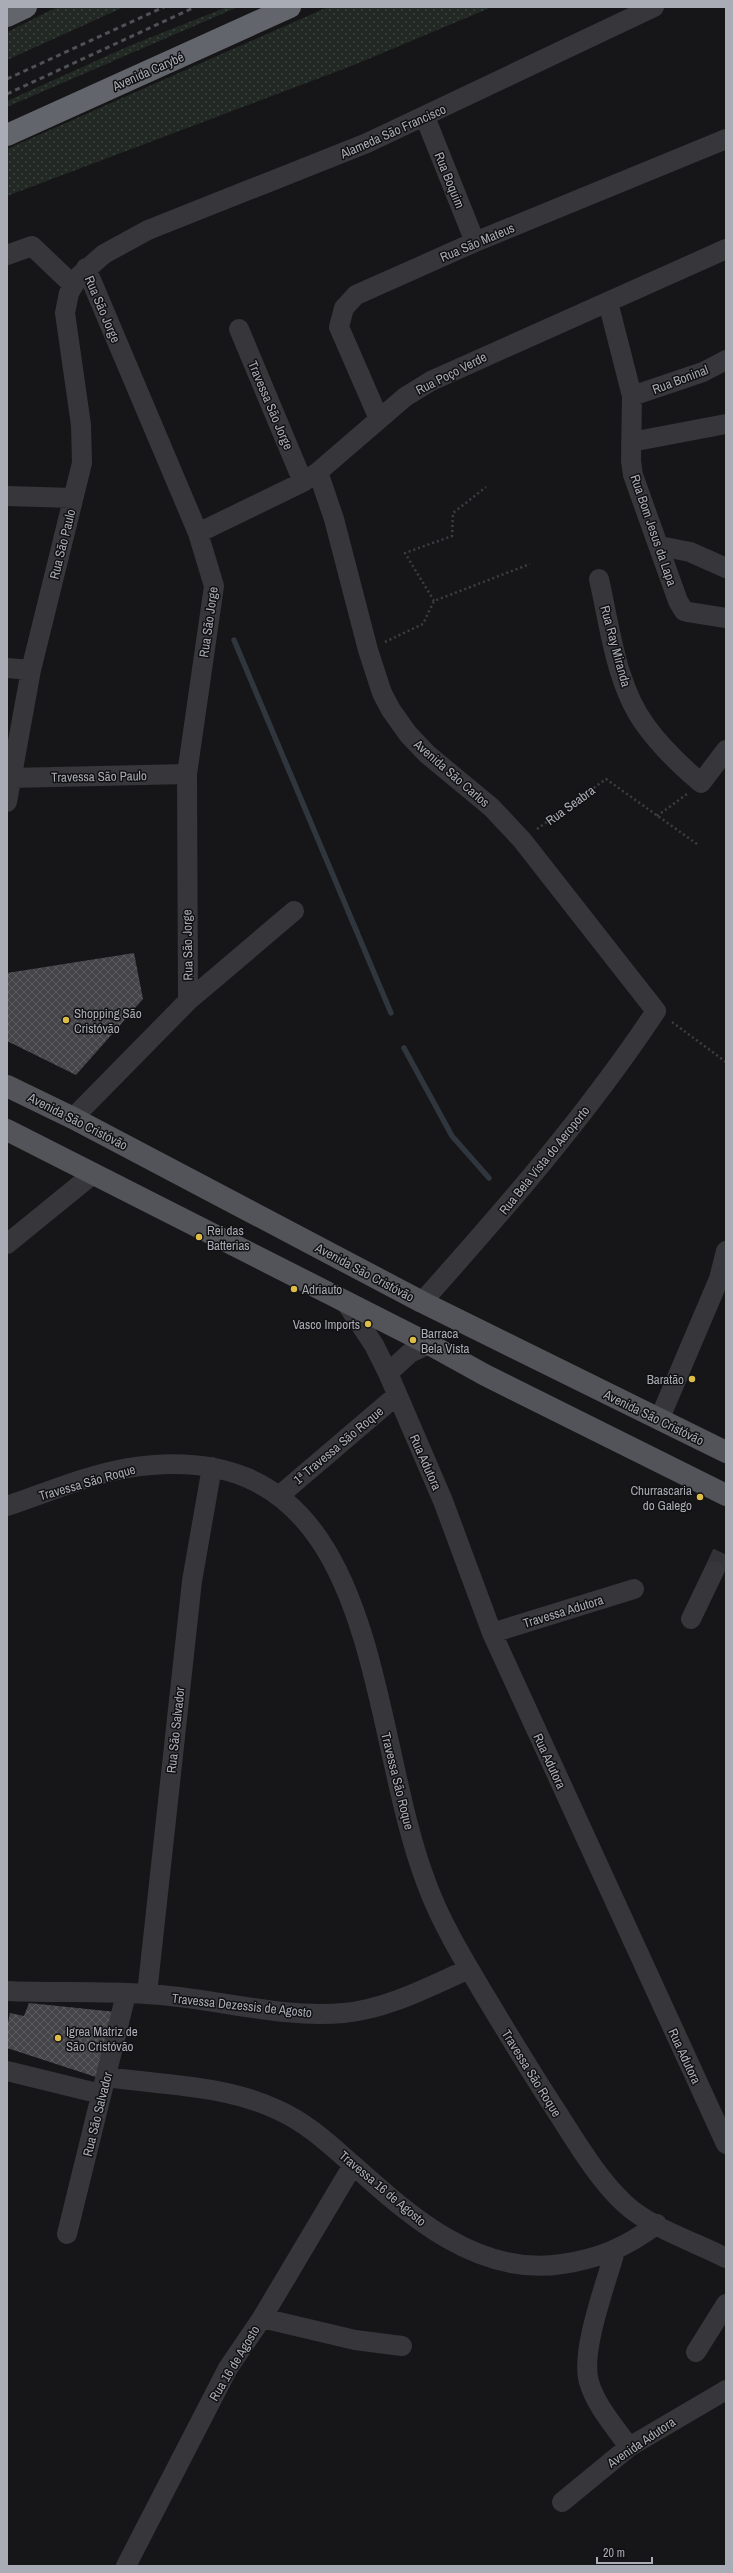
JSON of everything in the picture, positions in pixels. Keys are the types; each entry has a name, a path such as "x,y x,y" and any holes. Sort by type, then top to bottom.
{"highway":[{"path":"7,16 26,7"},
{"name":"Avenida Carybé","path":"7,135 290,7"}],"main road":[{"name":"Avenida São Cristóvão","path":"7,1086 73,1118 422,1302 726,1452"},
{"path":"7,1130 429,1344 485,1375 726,1495"}],"street":[{"name":"Alameda São Francisco","path":"73,285 86,268 126,240 193,210 284,178 425,117 654,7"},
{"name":"Rua Boquim","path":"425,117 475,242"},
{"name":"Rua São Mateus","path":"379,419 339,326 344,308 356,295 475,242 726,139"},
{"path":"7,255 32,246 73,285"},
{"name":"Rua Poço Verde","path":"198,533 310,477 405,397 431,381 726,249"},
{"name":"Rua São Jorge","path":"86,268 198,533 214,586 187,774 188,1001"},
{"name":"Rua São Paulo","path":"7,802 30,670 79,476 82,451 81,425 65,313 73,285"},
{"name":"Rua Bom Jesus da Lapa","path":"608,302 632,396 631,461 637,489 660,546 678,601 684,611 726,618"},
{"name":"Travessa São Jorge","path":"239,329 310,477"},
{"name":"Rua Boninal","path":"632,396 703,372 726,360"},
{"path":"632,442 726,424"},
{"name":"Avenida São Carlos","path":"310,477 334,519 368,650 382,692 408,734 427,754 491,806 522,840 656,1011"},
{"path":"7,496 73,498"},
{"path":"660,546 690,552 726,568"},
{"name":"Rua Ray Miranda","path":"599,579 620,668 632,702 645,725 663,747 701,783"},
{"path":"7,668 30,670"},
{"path":"701,783 726,750"},
{"name":"Travessa São Paulo","path":"11,778 187,774"},
{"name":"Rua São Jorge","path":"73,1118 188,1001 294,911"},
{"name":"Rua Bela Vista do Aeroporto","path":"422,1302 518,1195 606,1082 656,1011"},
{"path":"7,1244 93,1174"},
{"path":"659,1420 720,1279 726,1251"},
{"name":"Rua Adutora","path":"346,1303 374,1345 388,1373 396,1396 443,1501 492,1633 726,2144"},
{"path":"388,1373 410,1353 429,1344"},
{"name":"1ª Travessa São Roque","path":"280,1495 396,1396"},
{"name":"Travessa São Roque","path":"7,1506 124,1469 182,1464 212,1467 241,1475 280,1495 309,1524 325,1547 340,1574 354,1606 417,1856 438,1910 469,1969 528,2068 608,2185 625,2204 657,2224 726,2258"},
{"name":"Rua São Salvador","path":"146,1994 192,1582 212,1467"},
{"path":"691,1619 714,1571"},
{"name":"Travessa Adutora","path":"492,1633 634,1589"},
{"name":"Travessa Dezessis de Agosto","path":"7,1991 146,1994 287,2012 345,2013 373,2008 393,2001 469,1969"},
{"name":"Rua São Salvador","path":"67,2234 126,1994"},
{"name":"Travessa 16 de Agosto","path":"7,2071 103,2085 212,2089 249,2099 278,2110 320,2135 411,2214 443,2236 474,2253 498,2262 548,2266 591,2258 615,2251 637,2239 657,2224"},
{"name":"Rua 16 de Agosto","path":"126,2566 228,2368 262,2318 353,2165"},
{"path":"615,2251 589,2347 587,2366 594,2394 629,2447"},
{"path":"696,2352 726,2304"},
{"path":"262,2318 355,2340 402,2346"},
{"name":"Avenida Adutora","path":"562,2502 629,2447 726,2390"}],"path":[{"path":"434,601 405,553 452,536 452,513 486,487"},
{"path":"368,650 422,624 434,601 530,564"},
{"name":"Rua Seabra","path":"522,840 606,779 697,844"},
{"path":"657,816 701,783"},
{"path":"656,1011 726,1062"}],"shaded area":[{"path":"57,7 124,7 7,60 7,32"},
{"path":"227,7 238,7 7,107 7,101 129,46"},
{"path":"328,7 492,7 354,65 7,196 7,149"}],"building":[{"name":"Shopping São Cristóvão","path":"134,953 143,999 76,1075 7,1041 7,973"},
{"name":"Igrea Matriz de São Cristóvão","path":"29,2003 116,2012 99,2078 7,2048 7,2027 10,2013 24,2016"}],"waterway":[{"path":"234,640 391,1013"},
{"path":"404,1048 452,1136 489,1178"}],"tunnel":[{"path":"714,1571 726,1545"}],"railway":[{"path":"7,79 164,7"},
{"path":"7,94 195,7"}],"place":[{"name":"Shopping São Cristóvão","path":"66,1020"},
{"name":"Rei das Batterias","path":"199,1237"},
{"name":"Adriauto","path":"294,1289"},
{"name":"Vasco Imports","path":"368,1324"},
{"name":"Barraca Bela Vista","path":"413,1340"},
{"name":"Baratão","path":"692,1379"},
{"name":"Churrascaria do Galego","path":"700,1497"},
{"name":"Igrea Matriz de São Cristóvão","path":"58,2038"}]}
